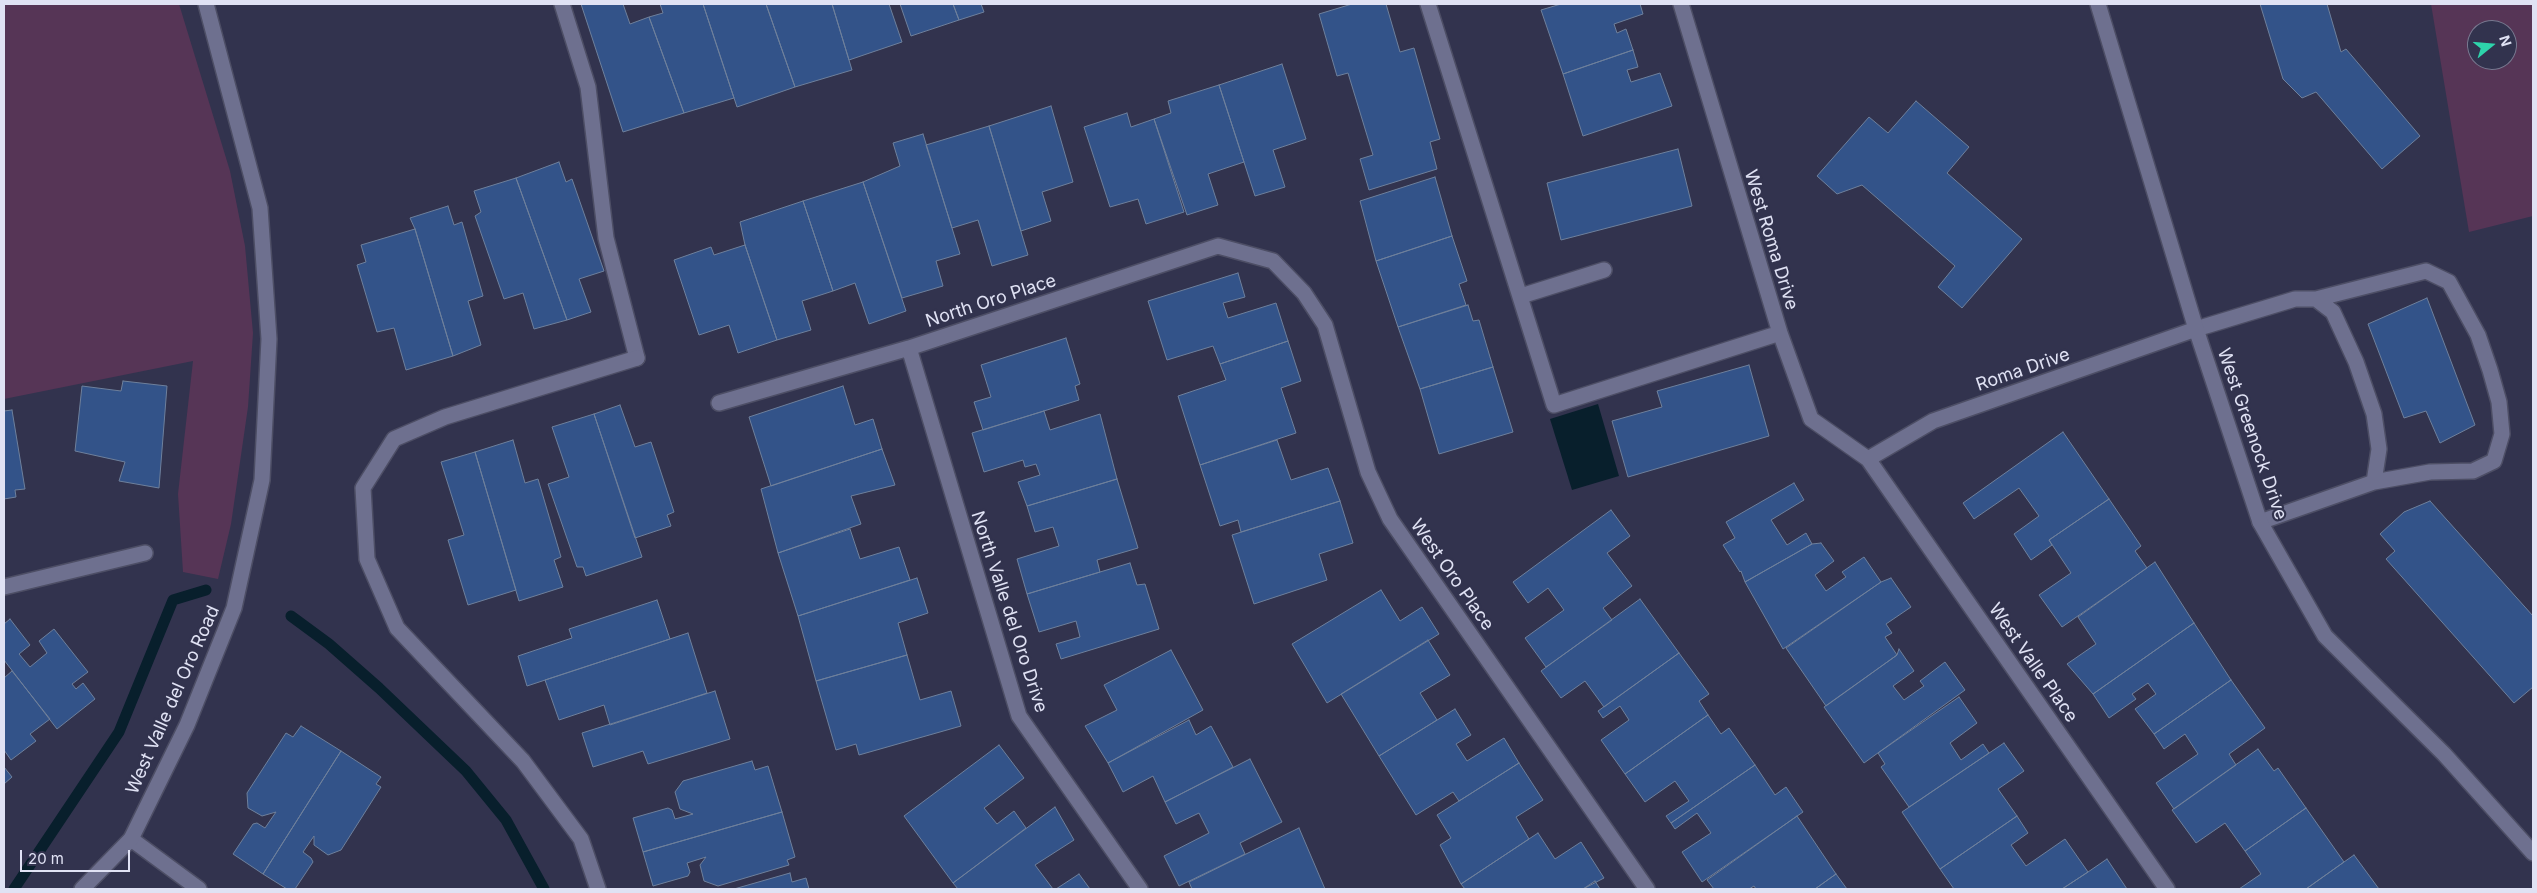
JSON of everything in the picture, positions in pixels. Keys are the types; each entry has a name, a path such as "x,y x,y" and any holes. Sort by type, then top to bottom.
{"street":[{"name":"West Valle del Oro Road","path":"82,889 131,839 187,725 234,608 262,480 269,339 260,208 206,4"},
{"path":"562,4 588,87 606,238 637,358 445,417 394,440 363,488 367,559 396,628 523,762 581,839 598,889"},
{"path":"1428,4 1554,405 1780,332"},
{"name":"West Roma Drive","path":"1681,4 1780,332 1811,419 1868,459"},
{"name":"West Greenock Drive","path":"2098,4 2196,329 2260,522 2325,636 2444,754 2533,853"},
{"name":"North Oro Place","path":"719,403 909,348 1218,246 1273,260"},
{"name":"West Oro Place","path":"1273,260 1304,293 1325,325 1368,472 1390,519 1647,889"},
{"path":"1521,296 1604,270"},
{"name":"Roma Drive","path":"1868,459 1933,421 2196,329 2295,299 2316,299 2426,270 2449,282 2478,335 2499,402 2502,434 2494,461 2473,471 2430,472 2374,482 2260,522"},
{"path":"2316,299 2333,312 2356,362 2374,414 2379,449 2374,482"},
{"name":"North Valle del Oro Drive","path":"909,348 1019,716 1140,889"},
{"name":"West Valle Place","path":"1868,459 2167,889"},
{"path":"4,587 145,553"},
{"path":"131,839 199,889"}],"shaded area":[{"path":"4,4 179,4 230,171 245,246 253,333 248,407 231,524 218,579 183,572 178,494 193,361 4,399"},
{"path":"2431,4 2533,4 2533,216 2469,232"}],"water":[{"path":"1598,404 1619,476 1572,490 1550,419"}],"building":[{"path":"581,4 623,4 630,24 649,17 684,113 623,132"},
{"path":"660,4 703,4 734,98 684,113 649,17 663,13"},
{"path":"703,4 766,4 795,87 737,107"},
{"path":"766,4 832,4 852,70 795,87"},
{"path":"832,4 889,4 902,42 849,60"},
{"path":"900,4 953,4 959,20 911,36"},
{"path":"953,4 981,4 984,12 959,20"},
{"path":"1352,4 1386,4 1400,52 1414,48 1440,139 1430,142 1437,169 1369,190 1360,159 1373,155 1348,73 1337,76 1319,14"},
{"path":"1561,4 1640,4 1643,14 1614,24 1617,33 1626,29 1633,50 1563,74 1541,10"},
{"path":"2260,4 2327,4 2341,52 2346,49 2420,136 2382,169 2316,92 2302,98 2283,79"},
{"path":"1633,50 1638,67 1627,70 1631,82 1660,73 1672,106 1583,136 1563,74"},
{"path":"1282,64 1306,139 1273,150 1285,187 1255,196 1219,85"},
{"path":"1219,85 1244,162 1208,174 1218,205 1187,215 1154,119 1171,113 1168,101"},
{"path":"1916,101 1969,147 1947,173 2022,239 1962,308 1938,287 1955,266 1862,185 1837,194 1817,176 1869,117 1888,133"},
{"path":"1051,106 1073,182 1042,192 1051,221 1021,231 989,126"},
{"path":"1127,113 1131,127 1154,119 1184,212 1146,224 1138,199 1110,207 1084,127"},
{"path":"989,126 1028,255 992,266 978,220 952,228 926,145"},
{"path":"923,134 960,254 936,261 943,286 902,298 863,182 900,166 893,143"},
{"path":"1678,149 1692,206 1561,240 1547,183"},
{"path":"559,162 566,182 572,179 604,271 579,279 591,312 567,320 516,178"},
{"path":"1435,177 1452,236 1376,261 1360,201"},
{"path":"516,178 567,320 534,329 523,293 504,299 475,216 481,212 474,191"},
{"path":"863,182 906,311 869,324 855,283 833,291 803,201"},
{"path":"803,201 833,291 802,301 811,330 777,340 745,245 740,222"},
{"path":"448,206 454,225 462,222 483,296 468,301 481,345 453,356 415,229 410,218"},
{"path":"415,229 453,356 406,370 394,328 377,332 357,265 366,262 361,245"},
{"path":"1452,236 1467,281 1459,284 1466,305 1398,327 1376,261"},
{"path":"745,245 777,340 738,353 729,325 699,335 674,260 711,247 714,255"},
{"path":"1238,273 1245,297 1223,303 1228,318 1276,303 1288,341 1220,364 1213,346 1167,360 1148,301"},
{"path":"2427,298 2475,425 2440,443 2426,411 2404,418 2368,324"},
{"path":"1468,305 1473,321 1479,320 1493,367 1420,389 1398,327"},
{"path":"1066,338 1080,384 1075,386 1079,400 983,430 974,402 991,397 981,365"},
{"path":"1288,341 1301,381 1281,388 1296,433 1200,465 1178,396 1226,380 1220,364"},
{"path":"1749,365 1769,436 1628,477 1612,421 1662,407 1657,391"},
{"path":"1493,367 1513,432 1439,454 1420,389"},
{"path":"123,381 167,386 159,488 119,481 125,462 75,451 82,386 121,391"},
{"path":"843,386 855,425 873,419 882,449 771,486 749,417"},
{"path":"620,405 635,447 651,442 674,512 667,515 671,526 635,538 594,414"},
{"path":"12,410 25,489 15,490 16,497 4,499 4,411"},
{"path":"1044,411 1050,430 1100,414 1117,479 1027,506 1018,482 1040,475 1036,464 1025,467 1023,460 984,472 972,433"},
{"path":"594,414 642,557 586,576 583,567 577,567 548,484 569,477 552,427"},
{"path":"2063,432 2109,499 2049,540 2052,545 2031,560 2014,534 2039,516 2019,488 1974,519 1963,503"},
{"path":"513,440 525,483 538,479 561,557 554,560 563,587 519,601 475,452"},
{"path":"1277,440 1291,480 1328,468 1340,501 1241,532 1238,520 1220,526 1200,465"},
{"path":"882,449 895,485 851,496 861,524 778,553 761,489"},
{"path":"475,452 516,590 468,605 448,540 464,535 441,462"},
{"path":"1117,479 1138,548 1097,560 1100,572 1027,594 1017,559 1059,546 1053,527 1035,532 1027,506"},
{"path":"1794,483 1804,500 1771,520 1787,545 1806,533 1812,544 1745,582 1741,571 1723,545 1735,538 1726,522"},
{"path":"2109,499 2141,546 2135,551 2147,568 2062,627 2039,595 2071,573 2049,540"},
{"path":"1340,501 1353,543 1319,554 1327,580 1254,604 1232,535"},
{"path":"2430,501 2533,616 2533,687 2514,703 2386,559 2395,551 2380,534 2404,512"},
{"path":"1611,510 1630,536 1607,553 1632,586 1603,608 1612,620 1546,667 1525,638 1564,610 1548,588 1528,603 1513,582"},
{"path":"850,529 860,559 899,547 910,580 798,616 778,553"},
{"path":"1821,543 1834,561 1815,575 1826,591 1846,577 1842,572 1864,557 1881,582 1783,649 1745,582 1812,544"},
{"path":"2155,562 2194,623 2093,694 2067,664 2096,644 2078,617"},
{"path":"1130,563 1137,585 1145,584 1159,629 1061,659 1056,644 1080,637 1076,621 1039,632 1027,594"},
{"path":"917,578 928,613 898,623 907,655 816,681 798,616"},
{"path":"1891,578 1911,607 1886,624 1892,633 1885,637 1897,655 1826,706 1786,648 1881,582"},
{"path":"1381,590 1400,621 1422,607 1439,634 1327,703 1292,644"},
{"path":"1640,599 1679,653 1604,707 1585,681 1561,698 1541,671"},
{"path":"657,600 670,639 527,686 518,656 572,638 569,629"},
{"path":"10,619 30,645 19,654 30,667 47,653 39,641 54,629 88,672 72,684 76,689 83,683 95,699 57,729 4,660 4,624"},
{"path":"2194,623 2231,680 2154,734 2135,709 2156,694 2148,683 2132,694 2136,699 2109,718 2093,694"},
{"path":"688,633 707,693 610,725 604,705 559,720 545,680"},
{"path":"1428,640 1450,675 1420,693 1437,720 1379,756 1341,694"},
{"path":"1899,649 1914,671 1893,686 1904,700 1924,686 1920,681 1945,662 1965,690 1864,763 1824,707 1897,655"},
{"path":"1171,650 1203,710 1108,763 1085,726 1117,710 1104,685"},
{"path":"1679,653 1709,694 1699,701 1708,715 1625,774 1601,740 1629,720 1620,706 1603,718 1598,711"},
{"path":"907,655 920,700 951,691 961,726 859,755 856,744 836,750 816,681"},
{"path":"12,671 50,719 30,734 36,741 11,760 4,750 4,678"},
{"path":"2231,680 2265,728 2229,754 2236,765 2174,809 2156,783 2198,754 2185,734 2164,749 2154,734"},
{"path":"715,691 730,739 648,764 643,751 593,767 582,733"},
{"path":"1959,697 1977,723 1950,743 1961,760 1983,744 1989,753 1909,807 1881,767 1885,764 1878,753"},
{"path":"1455,709 1471,735 1456,744 1467,761 1504,738 1519,763 1459,801 1453,792 1416,815 1379,756"},
{"path":"1708,715 1721,734 1729,728 1755,765 1671,823 1666,816 1689,801 1675,781 1645,802 1625,774"},
{"path":"1189,720 1196,735 1211,726 1233,767 1165,802 1153,776 1123,792 1108,763"},
{"path":"301,726 341,751 263,874 233,854 253,824 257,823 265,828 276,812 262,816 248,808 247,793 286,733 293,737"},
{"path":"2004,743 2024,771 1998,789 2017,816 1940,869 1902,812"},
{"path":"999,745 1024,778 984,808 997,824 1014,811 1026,828 953,883 904,816"},
{"path":"2258,749 2274,771 2278,768 2306,808 2245,851 2225,823 2196,843 2172,810"},
{"path":"341,751 381,777 376,784 381,787 341,850 328,855 314,845 314,836 303,852 313,862 295,889 287,889 263,874"},
{"path":"1250,759 1282,822 1240,843 1245,854 1179,886 1164,856 1209,833 1199,813 1176,824 1165,802"},
{"path":"752,761 755,770 768,766 782,812 643,852 633,818 668,808 672,810 675,819 693,814 680,809 675,792 683,781"},
{"path":"1519,763 1543,800 1516,817 1529,839 1461,884 1440,845 1451,838 1437,815"},
{"path":"1755,765 1775,795 1786,787 1803,812 1702,882 1682,852 1711,833 1697,813 1675,829 1671,823"},
{"path":"4,767 12,777 4,784"},
{"path":"1055,807 1074,840 1035,865 1053,889 958,889 953,883"},
{"path":"2306,808 2344,862 2306,889 2239,889 2261,874 2245,851"},
{"path":"782,812 795,857 787,860 789,865 718,886 704,881 700,865 706,857 687,863 690,872 688,876 653,886 643,852"},
{"path":"1797,816 1836,874 1815,889 1756,889 1754,886 1749,889 1714,889 1707,880"},
{"path":"2017,816 2028,833 2011,845 2026,866 2065,839 2088,872 2062,889 1954,889 1940,869"},
{"path":"1299,828 1325,889 1192,889 1189,882"},
{"path":"1538,833 1555,859 1581,842 1604,878 1583,889 1465,889 1461,884"},
{"path":"2354,855 2379,889 2306,889 2344,862"},
{"path":"2107,859 2127,889 2062,889 2088,872"},
{"path":"790,873 792,882 806,878 809,889 734,889"},
{"path":"1079,874 1090,889 1056,889"},
{"path":"1836,874 1847,889 1815,889"},
{"path":"1595,881 1600,889 1583,889"}],"waterway":[{"path":"14,889 119,732 173,600 206,590"},
{"path":"291,616 329,644 379,688 466,771 506,820 544,889"}]}
